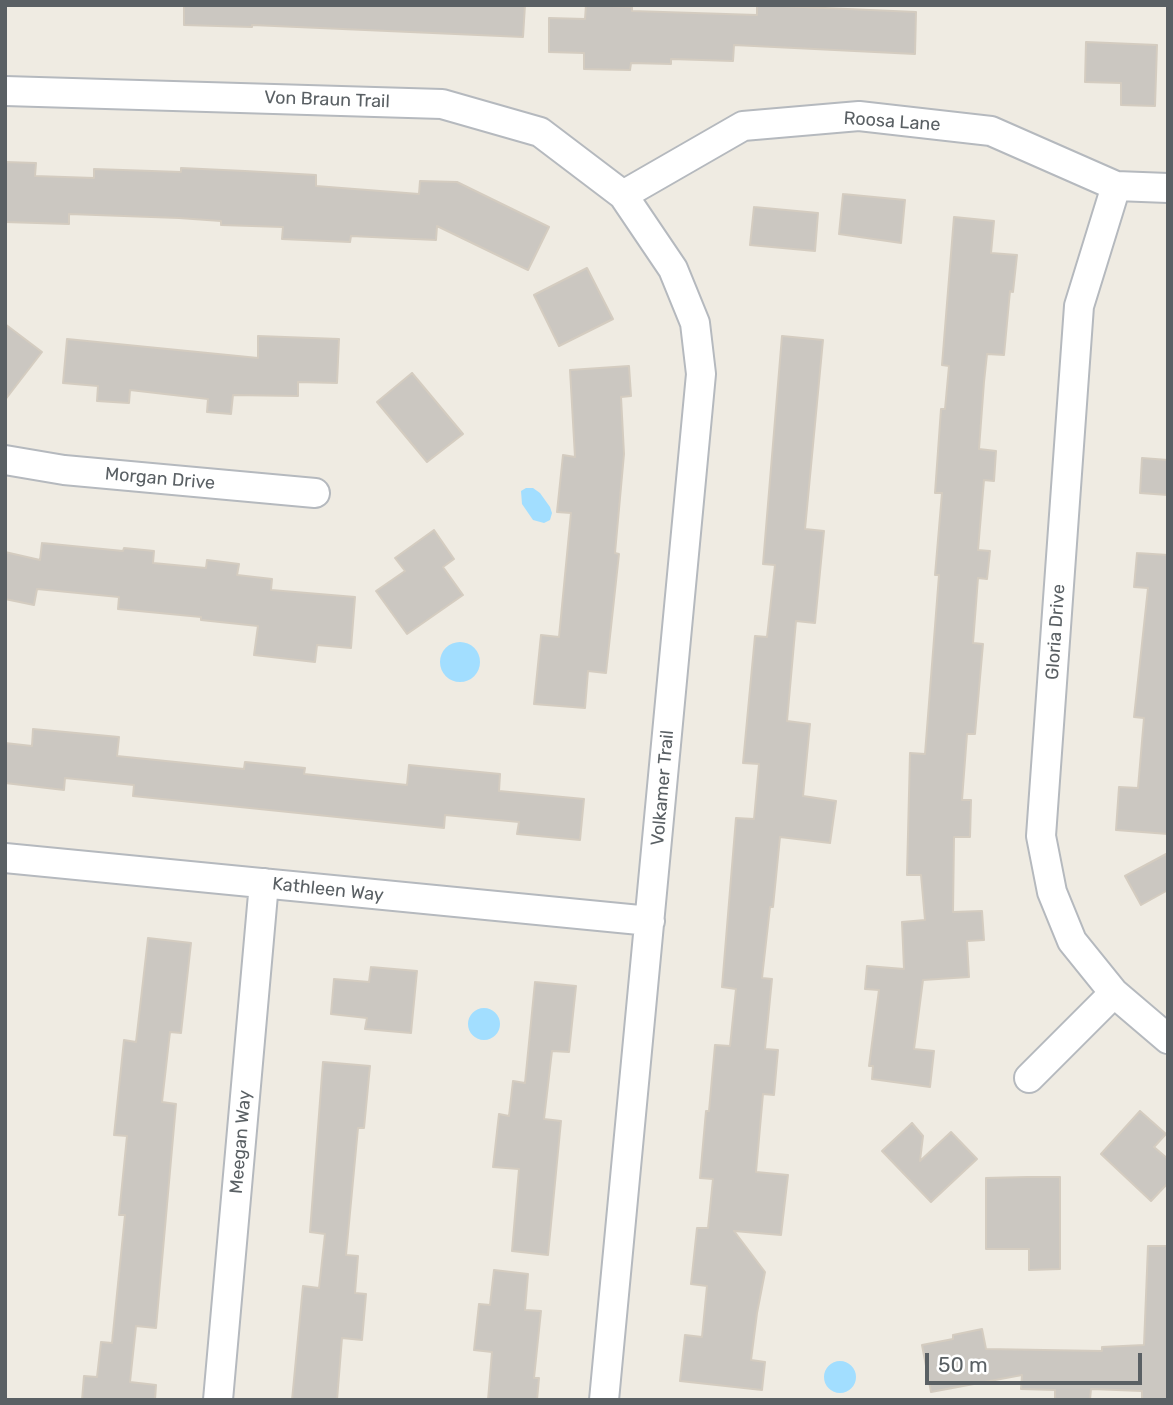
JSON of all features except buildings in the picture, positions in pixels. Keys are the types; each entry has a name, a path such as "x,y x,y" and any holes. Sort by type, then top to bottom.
{"street":[{"name":"Von Braun Trail","path":"5,91 442,104 540,132 624,195"},
{"name":"Roosa Lane","path":"624,195 743,126 859,116 990,131 1116,186 1168,188"},
{"name":"Gloria Drive","path":"1116,186 1079,306 1041,836 1052,892 1072,941 1114,993 1168,1039"},
{"name":"Volkamer Trail","path":"604,1400 701,374 695,323 673,269 624,195"},
{"name":"Morgan Drive","path":"5,460 64,470 315,493"},
{"name":"Kathleen Way","path":"5,858 650,921"},
{"name":"Meegan Way","path":"218,1400 264,883"},
{"path":"1029,1077 1114,993"}],"water":[{"path":"533,488 540,493 550,507 550,520 544,523 533,520 522,504 521,491"},
{"path":"460,642 474,648 480,662 474,676 460,682 446,676 440,662 446,648"},
{"path":"484,1008 495,1013 500,1024 495,1035 484,1040 473,1035 468,1024 473,1013"},
{"path":"840,1361 851,1366 856,1377 851,1388 840,1393 829,1388 824,1377 829,1366"}]}
